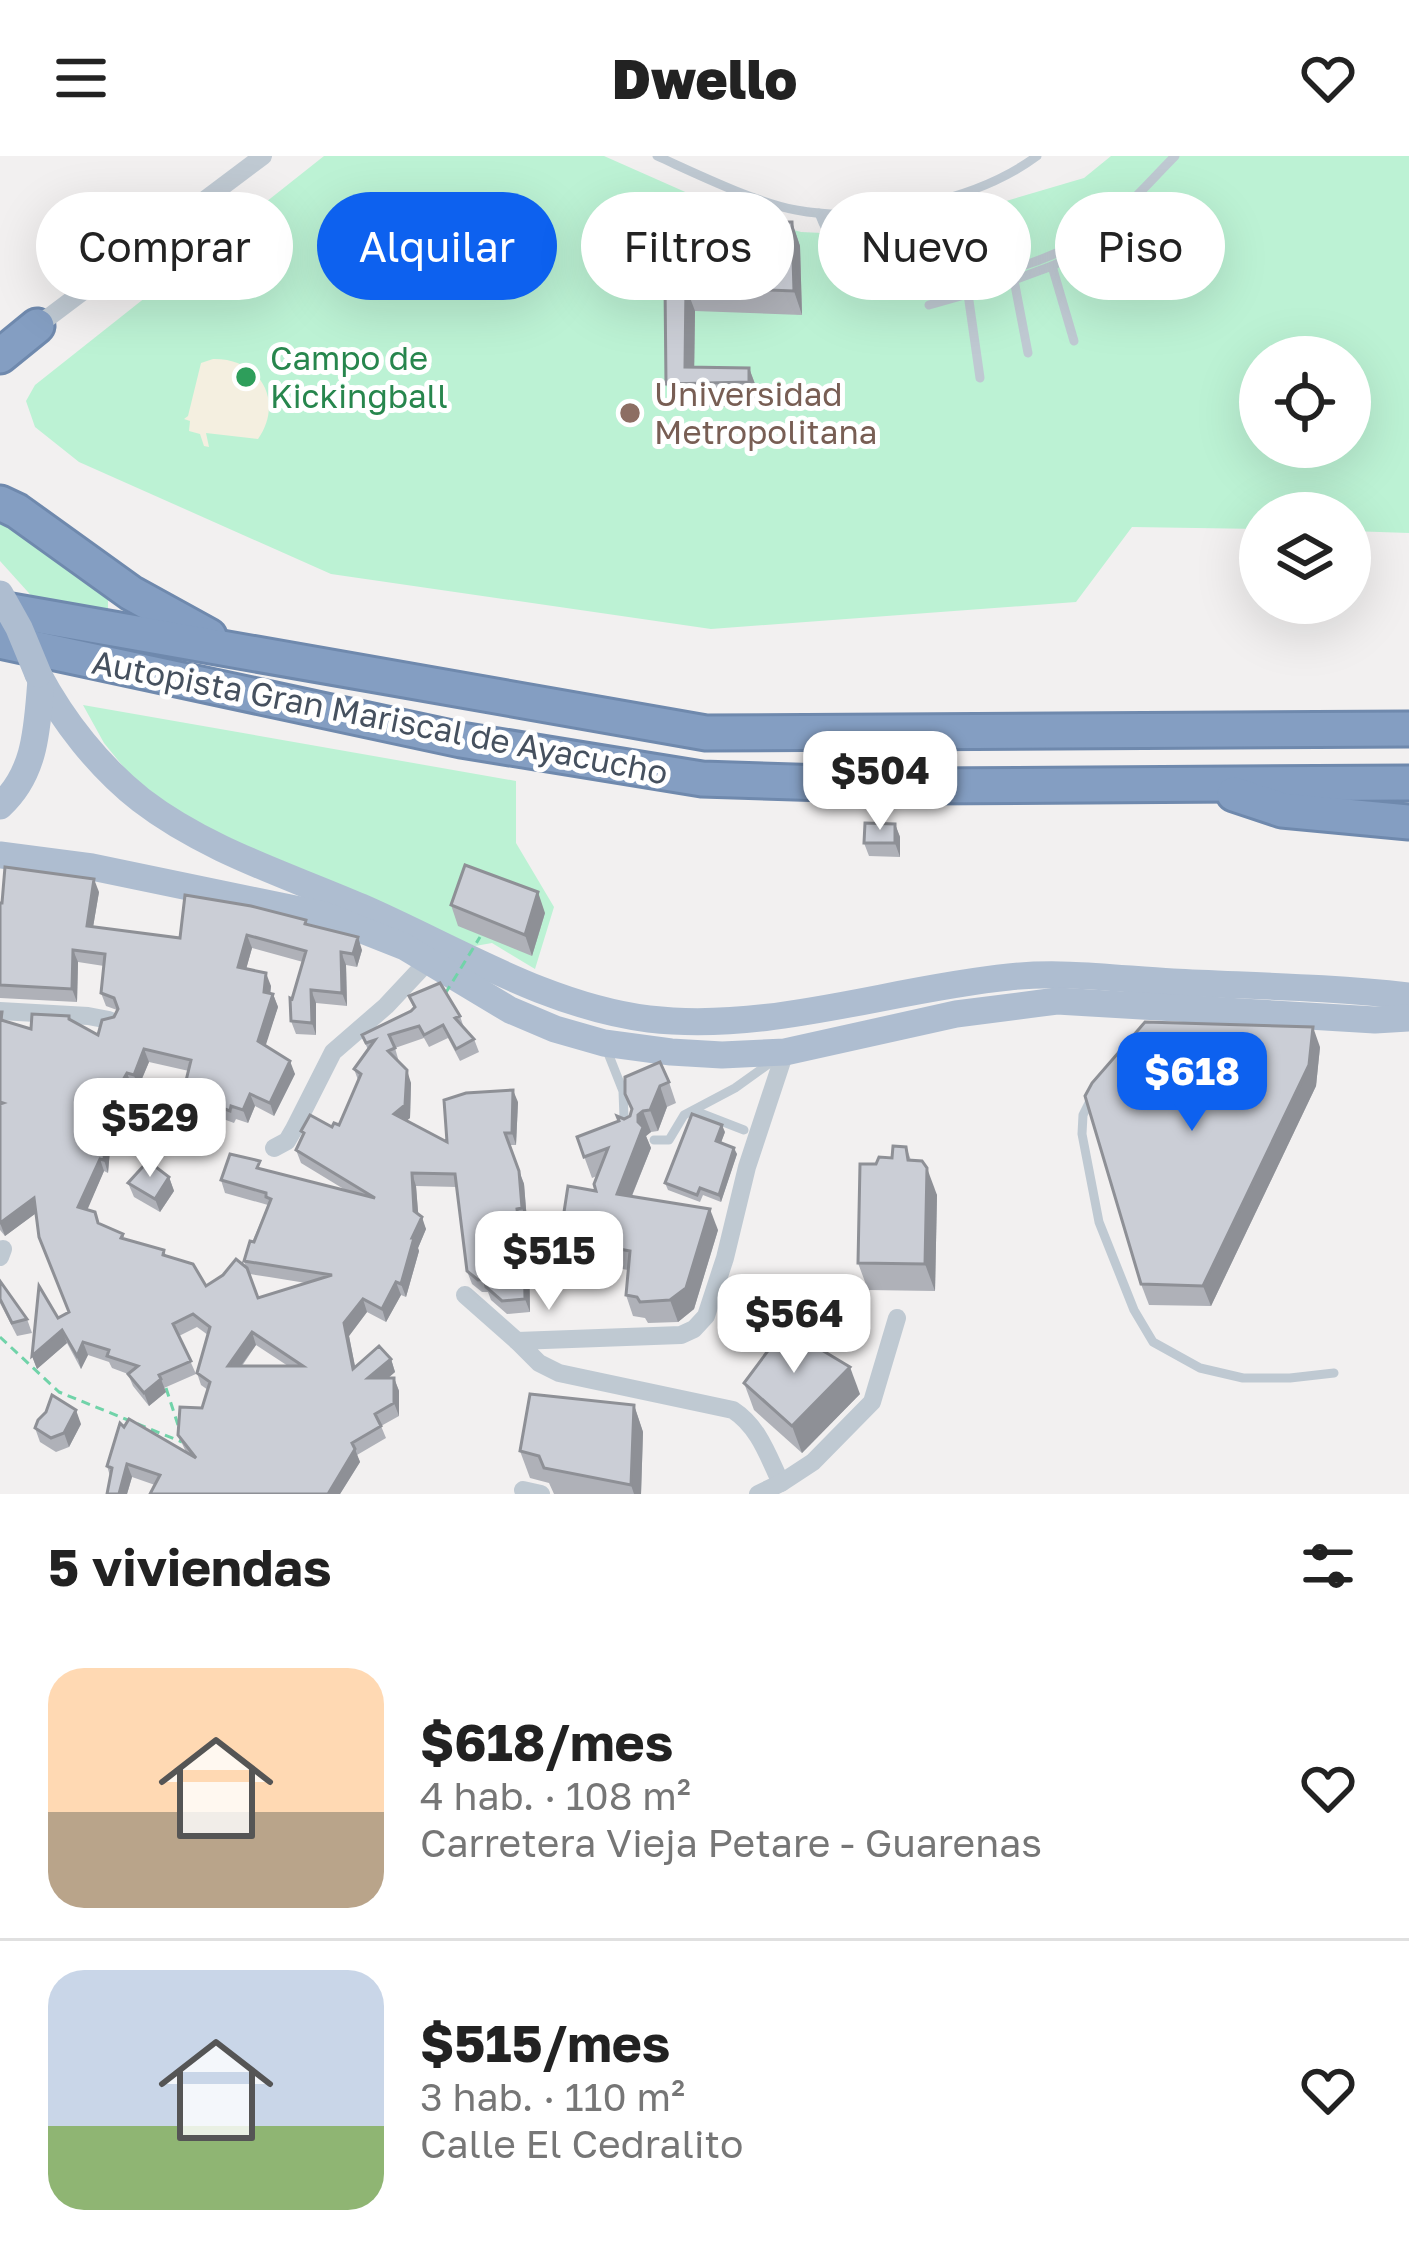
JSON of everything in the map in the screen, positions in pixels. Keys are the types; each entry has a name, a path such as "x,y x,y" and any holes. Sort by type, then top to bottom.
{"highway":[{"path":"0,356 37,326"},
{"path":"0,503 131,593 231,649"},
{"name":"Autopista Gran Mariscal de Ayacucho","path":"0,609 706,734 1409,729"},
{"name":"Autopista Gran Mariscal de Ayacucho","path":"0,641 461,740 702,779 922,786 1409,783"},
{"path":"1210,786 1282,810 1409,822"}],"main road":[{"path":"0,594 39,677 94,757 170,821 525,984 600,1010 649,1019 755,1020 978,981 1048,976 1409,996"},
{"path":"0,806 18,786 35,746 39,677"},
{"path":"2,856 92,867 324,915 430,959 510,1010 556,1028 604,1043 696,1054 785,1052 884,1028 1041,1003 1080,1002 1161,1017 1409,1018"}],"street":[{"path":"0,337 37,326 263,156"},
{"path":"274,1148 287,1141 333,1052 430,959"},
{"path":"0,1011 109,1020"},
{"path":"517,1341 681,1335 694,1329 706,1316 785,1052"},
{"path":"465,1295 539,1364 559,1373 733,1410 756,1431 781,1483"},
{"path":"758,1494 813,1462 872,1402 897,1318"}],"lane":[{"path":"657,156 769,203 818,213"},
{"path":"957,192 1037,156"},
{"path":"1031,263 1105,226 1175,156"},
{"path":"1031,274 1055,265"},
{"path":"1052,266 1074,340"},
{"path":"929,305 947,300"},
{"path":"969,300 980,378"},
{"path":"1018,300 1028,353"},
{"path":"604,1043 623,1091 624,1117 631,1131"},
{"path":"654,1140 669,1140 684,1115 735,1088 785,1052"},
{"path":"1092,1098 1083,1115 1082,1134 1099,1222 1134,1310 1154,1342 1200,1369 1243,1378 1334,1373"},
{"path":"695,1111 744,1130"}],"path":[{"path":"445,996 480,937"},
{"path":"0,1337 59,1392 185,1444"},
{"path":"164,1380 177,1422"}],"green space":[{"path":"324,156 604,156 685,192 581,192 581,300 794,300 794,230 818,233 818,300 1031,300 1031,194 1084,178 1111,156 1409,156 1409,533 1371,532 1371,492 1239,492 1239,529 1132,527 1076,602 711,629 331,574 79,462 35,427 26,401 35,385 142,300 293,300 293,192 279,192"},
{"path":"0,519 108,592 108,617 37,602 0,561"},
{"path":"83,705 516,781 516,843 554,907 535,969 492,943 475,946 453,938 195,826 130,775 104,743"}],"sand":[{"path":"213,359 243,366 263,384 269,410 258,439 206,433 209,447 200,434 189,431 190,421 184,419 201,363"}],"building":[{"path":"665,300 686,300 685,367 749,368 749,382 666,384"},
{"path":"865,823 895,824 895,843 864,843"},
{"path":"465,865 538,892 525,935 451,905"},
{"path":"5,867 94,879 87,926 180,938 185,895 251,906 358,937 353,954 341,952 342,993 311,990 312,1023 291,1021 290,998 306,951 247,935 238,967 266,973 264,992 273,994 258,1041 290,1061 270,1103 250,1094 243,1110 231,1106 230,1111 183,1093 191,1060 144,1049 134,1075 127,1073 111,1101 134,1105 128,1139 106,1125 104,1160 100,1159 78,1207 95,1212 98,1223 123,1234 121,1238 193,1264 206,1286 236,1259 247,1268 258,1298 332,1275 244,1261 271,1199 266,1193 221,1180 230,1154 260,1161 257,1168 375,1198 296,1150 310,1115 332,1127 339,1125 361,1074 354,1069 375,1040 366,1043 362,1035 411,1011 415,1007 409,996 440,983 460,1016 455,1018 474,1039 456,1049 443,1025 424,1035 419,1026 389,1035 395,1048 388,1051 407,1070 405,1105 394,1114 447,1142 444,1100 466,1093 513,1090 512,1133 505,1133 519,1171 522,1208 517,1209 524,1243 525,1299 502,1301 486,1287 485,1279 478,1280 467,1271 455,1174 412,1173 414,1211 422,1217 401,1284 396,1282 382,1309 363,1299 344,1323 353,1369 379,1346 391,1359 368,1378 394,1378 394,1403 375,1414 381,1426 352,1443 355,1449 328,1494 150,1494 160,1475 127,1464 119,1494 107,1494 112,1468 107,1466 120,1423 124,1427 129,1419 196,1458 178,1435 180,1407 202,1408 210,1382 197,1373 210,1327 193,1314 173,1324 191,1361 159,1375 161,1379 144,1393 128,1374 138,1366 83,1342 77,1356 62,1330 32,1356 39,1286 58,1318 69,1312 39,1237 34,1198 0,1223 0,1012 1,1020 31,1029 32,1014 69,1016 98,1035 102,1020 114,1017 118,1009 114,998 101,993 105,954 73,950 72,989 0,985","holes":["252,1332 303,1366 228,1366"]},
{"path":"1145,1022 1313,1027 1309,1065 1203,1286 1141,1284 1085,1096"},
{"path":"660,1062 669,1082 660,1086 650,1110 638,1115 643,1127 617,1194 710,1209 686,1288 670,1300 640,1302 626,1295 630,1251 560,1238 568,1186 596,1191 594,1184 608,1148 584,1157 577,1137 619,1121 617,1116 630,1116 625,1077"},
{"path":"156,1108 175,1111 162,1127 147,1116"},
{"path":"692,1114 722,1125 716,1141 734,1148 719,1195 700,1188 697,1195 665,1183"},
{"path":"893,1146 906,1147 908,1160 922,1161 927,1168 925,1264 858,1263 860,1164 892,1158"},
{"path":"148,1161 169,1177 155,1199 128,1183"},
{"path":"0,1281 27,1319 12,1323 0,1299"},
{"path":"785,1328 850,1367 792,1426 744,1383"},
{"path":"530,1394 634,1405 631,1485 544,1468 539,1456 520,1451"},
{"path":"52,1395 76,1410 64,1433 51,1438 35,1428"}],"place":[{"name":"Campo de Kickingball","path":"246,377"},
{"name":"Universidad Metropolitana","path":"630,413"}]}
